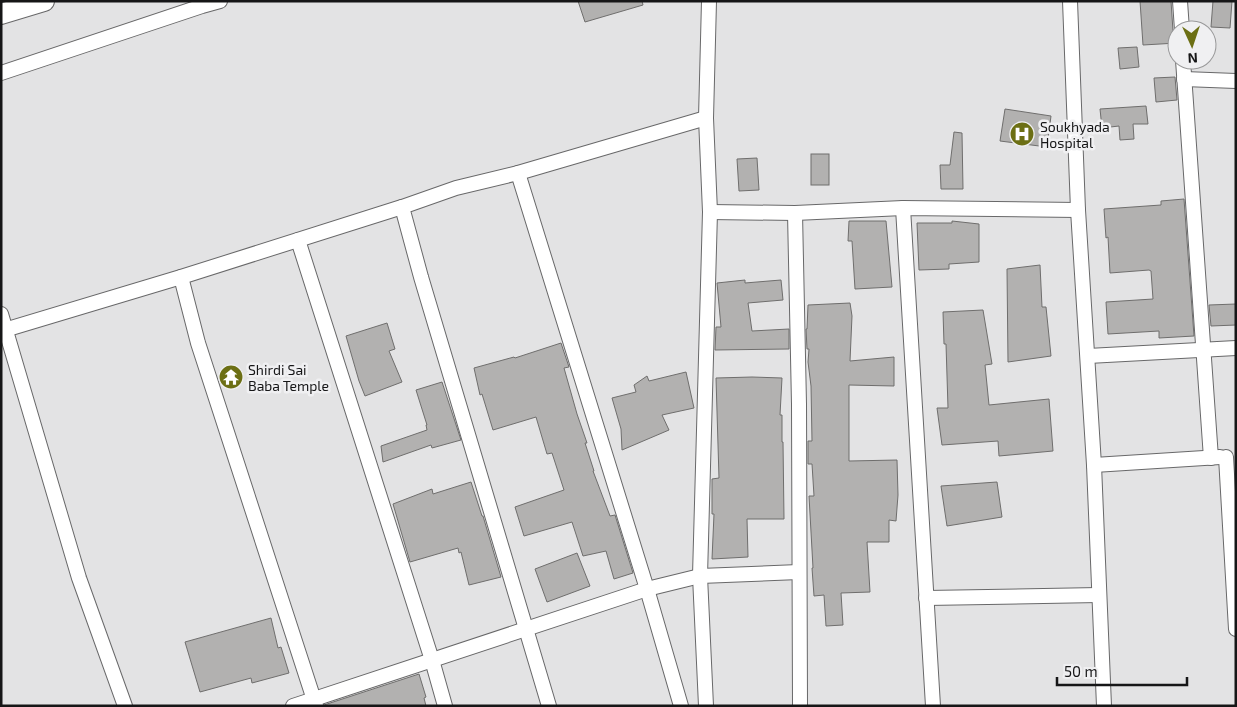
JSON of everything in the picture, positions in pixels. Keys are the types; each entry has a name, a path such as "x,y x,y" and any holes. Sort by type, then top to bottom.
{"main road":[{"path":"1,14 44,1"}],"street":[{"path":"1,73 220,1"},
{"path":"706,706 700,576 710,212 706,118 709,1"},
{"path":"1070,1 1078,210 1094,465 1104,706"},
{"path":"1180,1 1181,20"},
{"path":"1184,70 1211,458"},
{"path":"1184,79 1236,81"},
{"path":"4,330 298,240 456,188 518,173 706,118"},
{"path":"518,173 647,589 681,706"},
{"path":"402,207 420,277 549,706"},
{"path":"710,212 794,214 903,208 1078,210"},
{"path":"903,208 933,706"},
{"path":"794,214 800,404 800,706"},
{"path":"298,240 446,706"},
{"path":"181,276 198,343 315,703"},
{"path":"1,314 4,330 79,578 125,706"},
{"path":"1088,356 1236,348"},
{"path":"1094,465 1231,457 1236,629"},
{"path":"293,706 315,703 432,660 647,589 700,576 799,572"},
{"path":"926,598 1099,595"}],"building":[{"path":"578,1 642,1 643,5 585,22"},
{"path":"1140,1 1171,1 1172,20 1167,20 1167,44 1143,45"},
{"path":"1213,1 1232,1 1230,28 1217,27 1217,20 1212,20"},
{"path":"1137,47 1139,67 1120,69 1118,48"},
{"path":"1175,77 1177,100 1156,102 1154,78"},
{"path":"1146,106 1148,124 1133,124 1134,139 1120,140 1119,126 1102,128 1100,109"},
{"path":"1005,109 1051,116 1047,147 1000,141"},
{"path":"954,132 962,133 963,189 941,189 940,165 950,165"},
{"path":"811,154 829,154 829,185 811,185"},
{"path":"757,158 759,190 739,191 737,159"},
{"path":"1184,199 1194,336 1159,338 1159,331 1108,334 1106,302 1153,299 1151,271 1110,273 1104,209 1161,205 1161,201"},
{"path":"849,221 886,221 892,287 855,289 852,241 848,241"},
{"path":"952,221 979,224 979,262 949,264 949,269 919,270 917,223 952,223"},
{"path":"1040,265 1042,307 1046,307 1051,356 1008,362 1007,269"},
{"path":"745,280 745,283 781,280 783,300 748,303 752,331 789,329 789,349 715,350 716,327 721,327 717,283"},
{"path":"850,303 852,316 850,361 894,357 894,386 849,385 849,461 897,460 898,495 896,521 889,520 889,542 867,542 870,592 841,593 843,625 826,626 824,595 814,596 812,568 809,496 814,496 812,464 808,464 808,441 812,441 811,386 806,329 808,305"},
{"path":"1236,304 1236,325 1211,326 1209,305"},
{"path":"983,310 992,364 985,365 989,405 1049,399 1053,451 999,456 998,441 942,445 937,408 948,408 943,312"},
{"path":"387,323 395,349 389,351 402,382 365,396 346,336"},
{"path":"561,343 569,367 564,368 587,443 585,443 593,471 610,516 615,515 633,573 614,579 606,551 583,556 572,522 524,536 515,507 564,490 552,453 547,454 536,417 493,430 482,394 480,395 474,368 515,358"},
{"path":"686,372 694,408 662,415 669,430 622,450 621,429 612,398 636,392 634,385 647,376 649,381"},
{"path":"716,378 782,378 780,415 782,415 784,519 747,519 748,557 712,559 714,514 712,514 712,479 719,478"},
{"path":"442,382 461,440 432,448 431,445 383,462 381,446 427,430 416,390"},
{"path":"471,482 501,577 469,585 461,552 459,553 458,548 410,562 393,504 432,489 433,494"},
{"path":"997,482 1002,517 947,526 941,486"},
{"path":"577,553 590,586 547,602 535,569"},
{"path":"271,618 278,648 281,647 289,673 252,683 251,678 200,692 185,642"},
{"path":"419,674 426,697 424,698 426,706 324,705"}],"place":[{"name":"Soukhyada Hospital","path":"1022,134"},
{"name":"Shirdi Sai Baba Temple","path":"231,377"}]}
